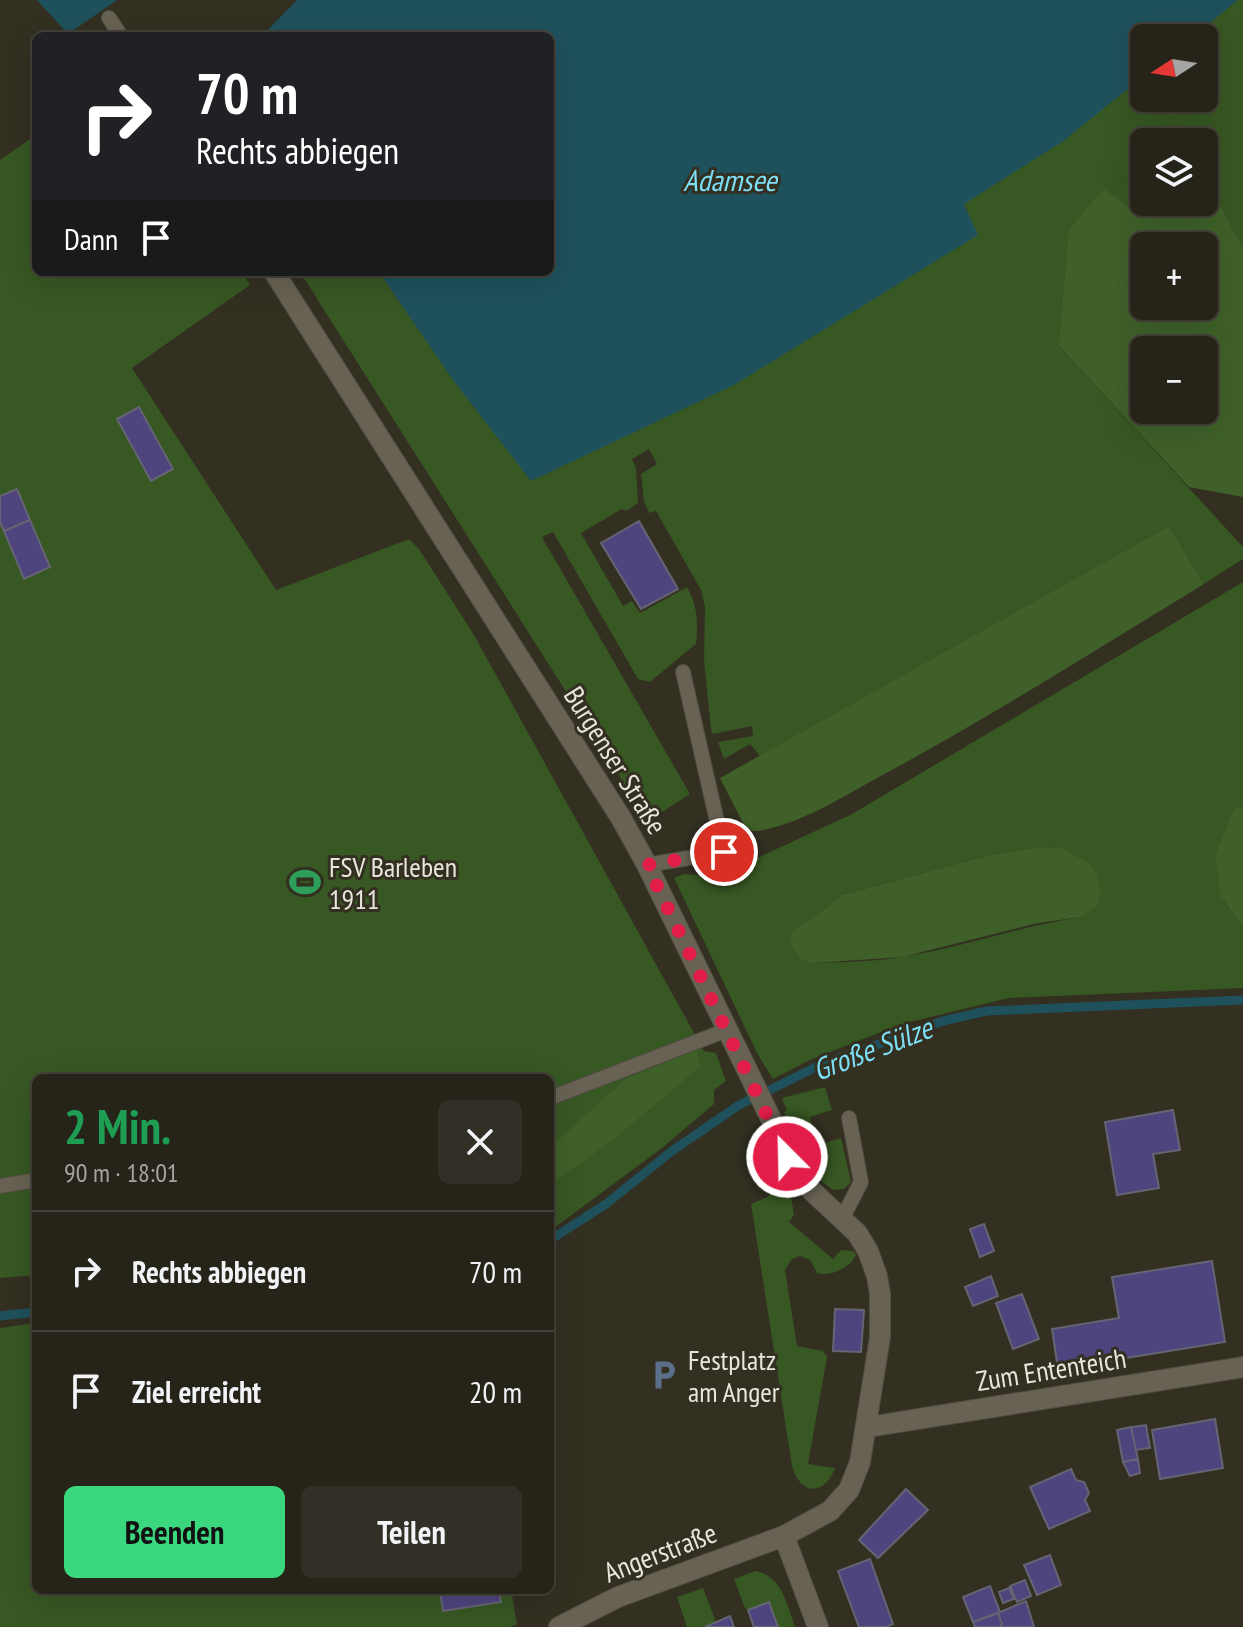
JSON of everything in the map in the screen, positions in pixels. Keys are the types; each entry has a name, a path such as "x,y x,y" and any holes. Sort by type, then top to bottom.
{"street":[{"name":"Burgenser Straße","path":"277,276 613,805 647,865 797,1176 843,1217 868,1251 880,1294 880,1337 860,1462 849,1490 830,1511 784,1536"},
{"name":"Zum Ententeich","path":"868,1427 1243,1367"},
{"name":"Angerstraße","path":"559,1627 618,1597 784,1536"},
{"path":"784,1536 818,1627"}],"lane":[{"path":"109,18 118,32"},
{"path":"647,865 724,852 683,672"},
{"path":"554,1096 727,1030"},
{"path":"843,1217 861,1182 849,1118"},
{"path":"0,1186 32,1181"}],"green space":[{"path":"970,0 1243,0 1243,248 1218,201 1218,128 1130,128 1131,216 1059,346 1243,547 1243,559 1204,584 1169,526 760,756 750,744 724,759 718,742 753,736 752,726 713,734 711,730 704,660 705,607 701,590 656,511 649,513 644,501 641,474 657,464 649,449 632,459 636,468 638,503 581,533 623,606 632,601 640,613 687,587 691,594 696,614 696,644 650,682 638,679 553,532 542,537 690,794 648,821 303,276 382,276 454,380"},
{"name":"FSV Barleben 1911","path":"32,138 32,276 244,276 250,285 132,368 276,590 409,539 419,549 474,635 704,1051 716,1053 726,1081 714,1090 714,1104 662,1148 554,1228 554,1074 32,1074 32,1275 0,1278 0,160"},
{"path":"1104,189 1130,208 1130,216 1218,216 1218,201 1243,248 1243,497 1189,487 1131,424 1218,424 1218,336 1130,336 1130,423 1059,346 1069,229"},
{"path":"1169,526 1204,584 970,726 828,805 780,826 758,831 746,829 720,778"},
{"path":"1243,582 1243,807 1234,810 1221,897 1243,927 1243,988 1009,998 902,1024 812,1059 773,1079 758,1055 674,878 738,867 852,814","holes":["1038,847 1061,848 1081,917 923,953 857,962 814,963 792,930 842,895 986,856"]},
{"path":"1243,807 1243,927 1221,897 1215,856 1234,809"},
{"path":"1038,847 1061,848 1089,863 1096,872 1101,891 1097,906 1081,917 1038,923 902,957 814,963 802,960 790,943 792,930 842,895 986,856"},
{"path":"697,1050 701,1066 614,1139 554,1182 554,1143 626,1079"},
{"path":"825,1087 832,1110 810,1117 818,1145 841,1138 851,1182 844,1189 833,1190 820,1180 784,1112 787,1110 782,1098"},
{"path":"779,1187 790,1189 794,1215 789,1222 833,1259 841,1250 853,1251 856,1255 844,1267 828,1274 817,1273 810,1260 800,1256 792,1259 785,1270 797,1346 823,1351 827,1357 808,1464 835,1468 825,1484 812,1489 801,1483 792,1466 751,1204"},
{"path":"32,1324 32,1594 512,1594 517,1624 510,1627 0,1627 0,1328"},
{"path":"755,1571 772,1578 777,1585 795,1627 778,1627 769,1602 748,1610 745,1608 734,1579"},
{"path":"703,1588 716,1622 702,1627 687,1627 677,1597"}],"water":[{"path":"37,0 117,0 71,32 66,32"},
{"name":"Adamsee","path":"297,0 1238,0 1208,24 1130,24 1130,87 1062,142 964,204 978,235 734,385 531,481 453,380 382,276 554,276 554,32 266,32"}],"building":[{"path":"139,407 173,469 151,481 117,419"},
{"path":"17,489 30,520 4,531 0,522 0,496"},
{"path":"30,520 50,567 24,579 4,531"},
{"path":"639,521 678,589 641,609 601,543"},
{"path":"1173,1110 1180,1150 1153,1154 1159,1188 1117,1195 1105,1122"},
{"path":"984,1224 994,1251 980,1257 970,1229"},
{"path":"1212,1261 1225,1342 1058,1369 1052,1329 1119,1318 1112,1277"},
{"path":"991,1276 998,1296 973,1306 965,1287"},
{"path":"1022,1294 1039,1339 1013,1349 996,1303"},
{"path":"835,1309 864,1310 861,1352 833,1351"},
{"path":"1215,1419 1223,1468 1160,1479 1152,1430"},
{"path":"1146,1425 1150,1448 1136,1450 1131,1427"},
{"path":"1131,1427 1138,1459 1123,1462 1117,1430"},
{"path":"1138,1459 1140,1473 1130,1476 1123,1462"},
{"path":"1071,1469 1076,1480 1084,1482 1089,1493 1085,1500 1090,1511 1049,1529 1030,1487"},
{"path":"906,1489 928,1510 878,1558 859,1540"},
{"path":"1050,1555 1061,1585 1037,1595 1024,1565"},
{"path":"870,1559 893,1624 886,1627 859,1627 838,1571"},
{"path":"1025,1580 1031,1596 1017,1602 1010,1586"},
{"path":"990,1586 1000,1612 973,1622 963,1597"},
{"path":"1009,1588 1014,1599 1003,1603 999,1592"},
{"path":"441,1594 500,1594 501,1602 443,1611"},
{"path":"1026,1601 1034,1627 1000,1627 1002,1624 998,1613"},
{"path":"769,1602 778,1627 754,1627 748,1610"},
{"path":"998,1613 1002,1624 1000,1627 975,1627 973,1622"},
{"path":"730,1616 734,1627 705,1627"}],"waterway":[{"name":"Große Sülze","path":"554,1237 606,1204 672,1151 739,1105 818,1066 943,1021 987,1011 1243,1000"},
{"name":"Große Sülze","path":"0,1316 32,1312"}],"place":[{"name":"FSV Barleben 1911","path":"305,882"},
{"name":"Festplatz am Anger","path":"664,1375"}],"route":[{"path":"724,852 647,865 787,1157"}]}
